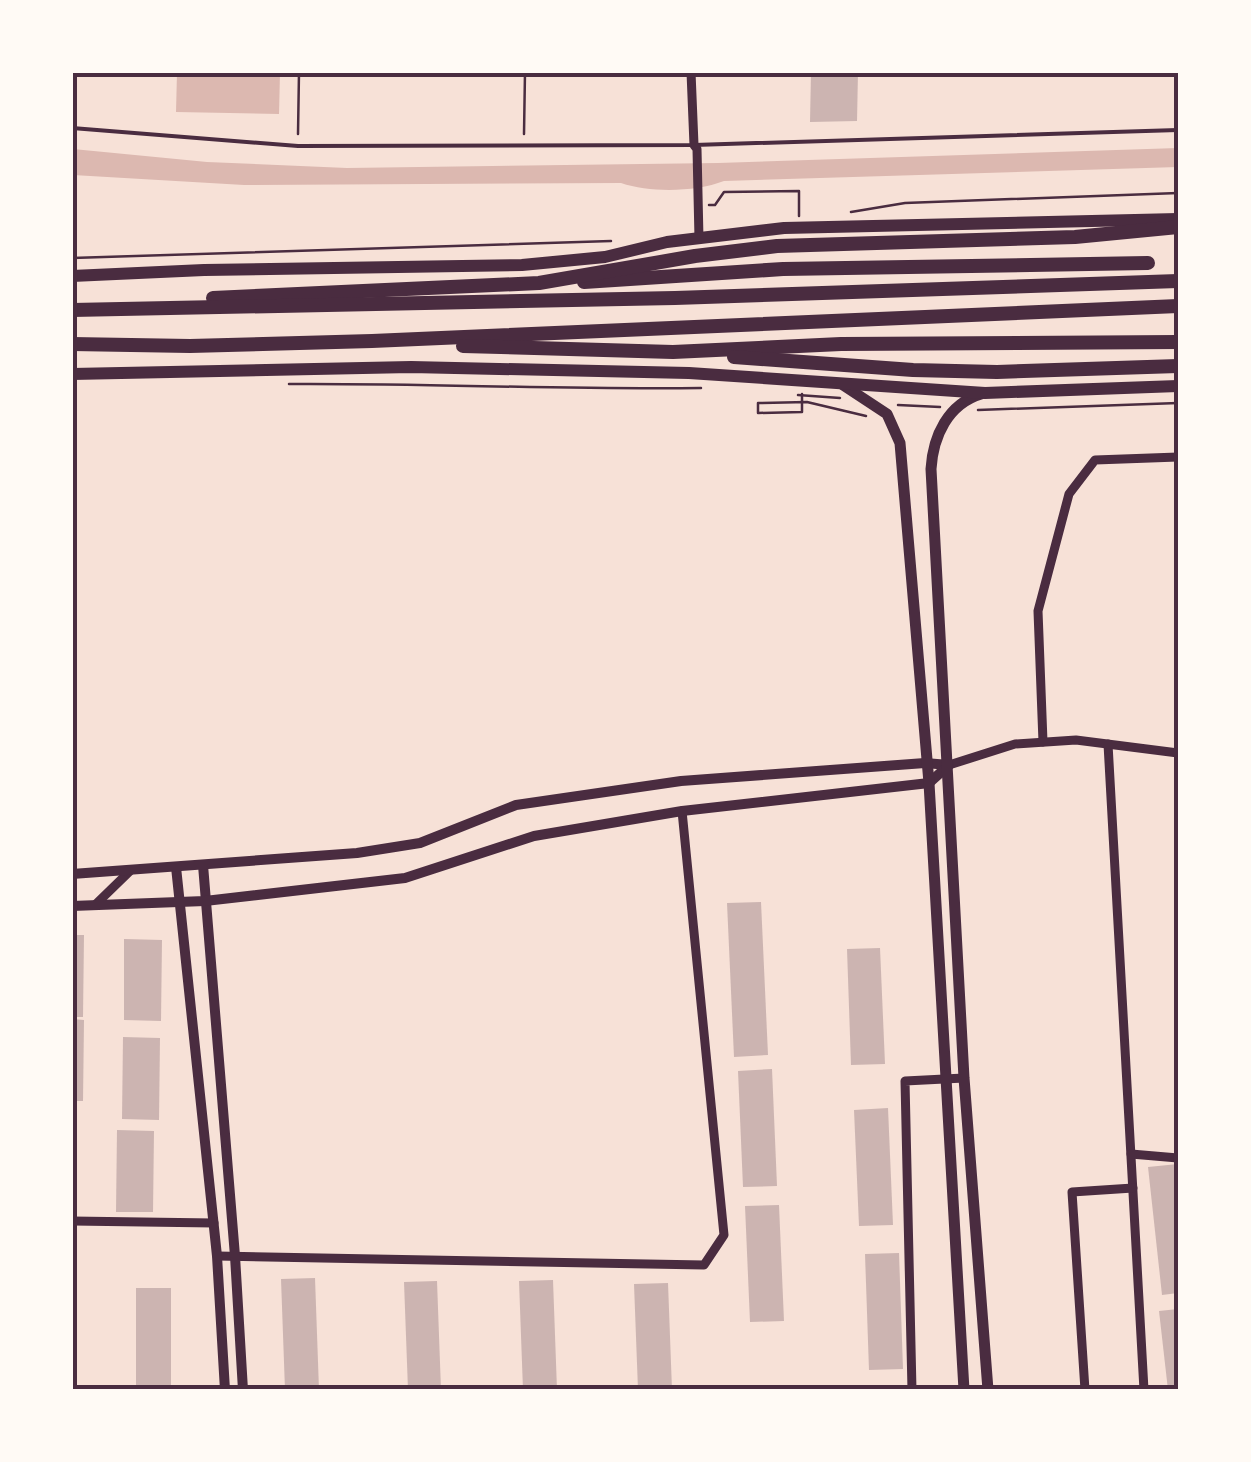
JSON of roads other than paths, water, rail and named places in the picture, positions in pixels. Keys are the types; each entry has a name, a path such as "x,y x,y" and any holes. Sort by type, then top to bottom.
{"highway":[{"path":"539,283 777,246 1075,237 1178,227"},
{"path":"147,307 239,294 783,269 1148,263"},
{"path":"72,308 675,298 1178,281"},
{"path":"72,353 1178,306"},
{"path":"372,341 674,352 913,370 997,372 1178,366"},
{"path":"674,352 841,344 1178,342"},
{"path":"72,344 190,346"}],"main road":[{"path":"72,276 224,269 522,265 604,257 667,242 817,226 1178,219"},
{"path":"72,374 411,367 689,372 844,392 1178,386"},
{"path":"844,392 873,403 887,414 900,443 930,782 964,1390"},
{"path":"986,392 963,399 955,408 932,445 931,469 964,1078 988,1390"}],"street":[{"path":"691,72 699,239"},
{"path":"1042,742 1038,611 1069,494 1094,460 1178,458"},
{"path":"72,874 357,854 420,843 516,805 681,781 948,764 1015,744 1076,740 1178,754"},
{"path":"1108,744 1144,1390"},
{"path":"72,906 205,901 405,878 534,836 682,811 930,782 948,764"},
{"path":"217,1256 704,1266 724,1235 682,811"},
{"path":"203,865 236,1256 243,1390"},
{"path":"176,867 214,1223 225,1390"},
{"path":"95,906 131,870"},
{"path":"912,1390 905,1081 964,1078"},
{"path":"1131,1154 1178,1158"},
{"path":"1085,1390 1072,1192 1133,1188"},
{"path":"72,1221 214,1223"}],"lane":[{"path":"72,128 298,146 696,147 1178,130"}]}
